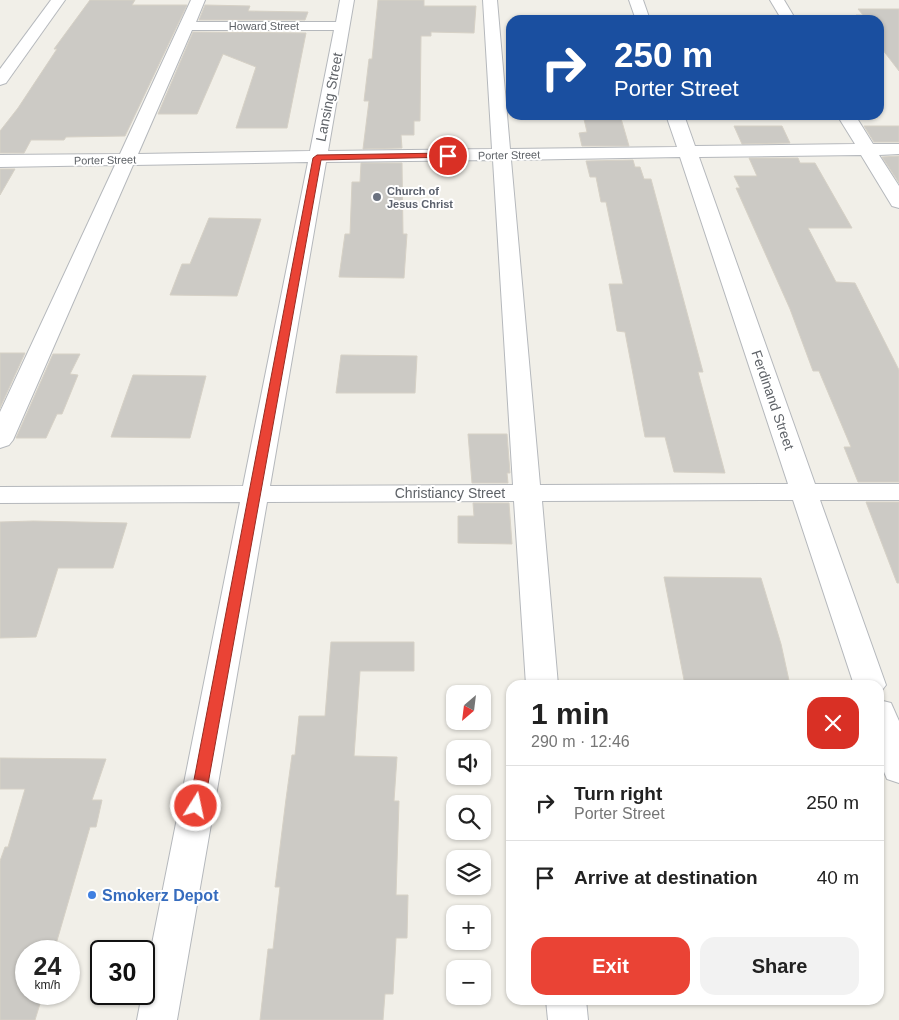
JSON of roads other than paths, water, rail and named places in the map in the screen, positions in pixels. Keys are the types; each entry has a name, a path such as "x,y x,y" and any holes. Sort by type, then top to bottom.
{"street":[{"path":"0,80 58,0"},
{"path":"0,440 128,160 198,0"},
{"name":"Lansing Street","path":"157,1020 347,0"},
{"path":"490,0 502,27 502,155 542,680"},
{"path":"636,0 641,15"},
{"path":"777,0 786,15"},
{"name":"Howard Street","path":"186,26 342,26"},
{"name":"Ferdinand Street","path":"677,120 868,680"},
{"path":"849,120 899,202"},
{"name":"Porter Street","path":"0,162 899,149"},
{"name":"Christiancy Street","path":"0,495 899,492"},
{"path":"884,726 899,770"},
{"path":"566,1005 568,1020"}],"place":[{"name":"Church of Jesus Christ","path":"377,197"},
{"name":"Smokerz Depot","path":"92,895"}]}
